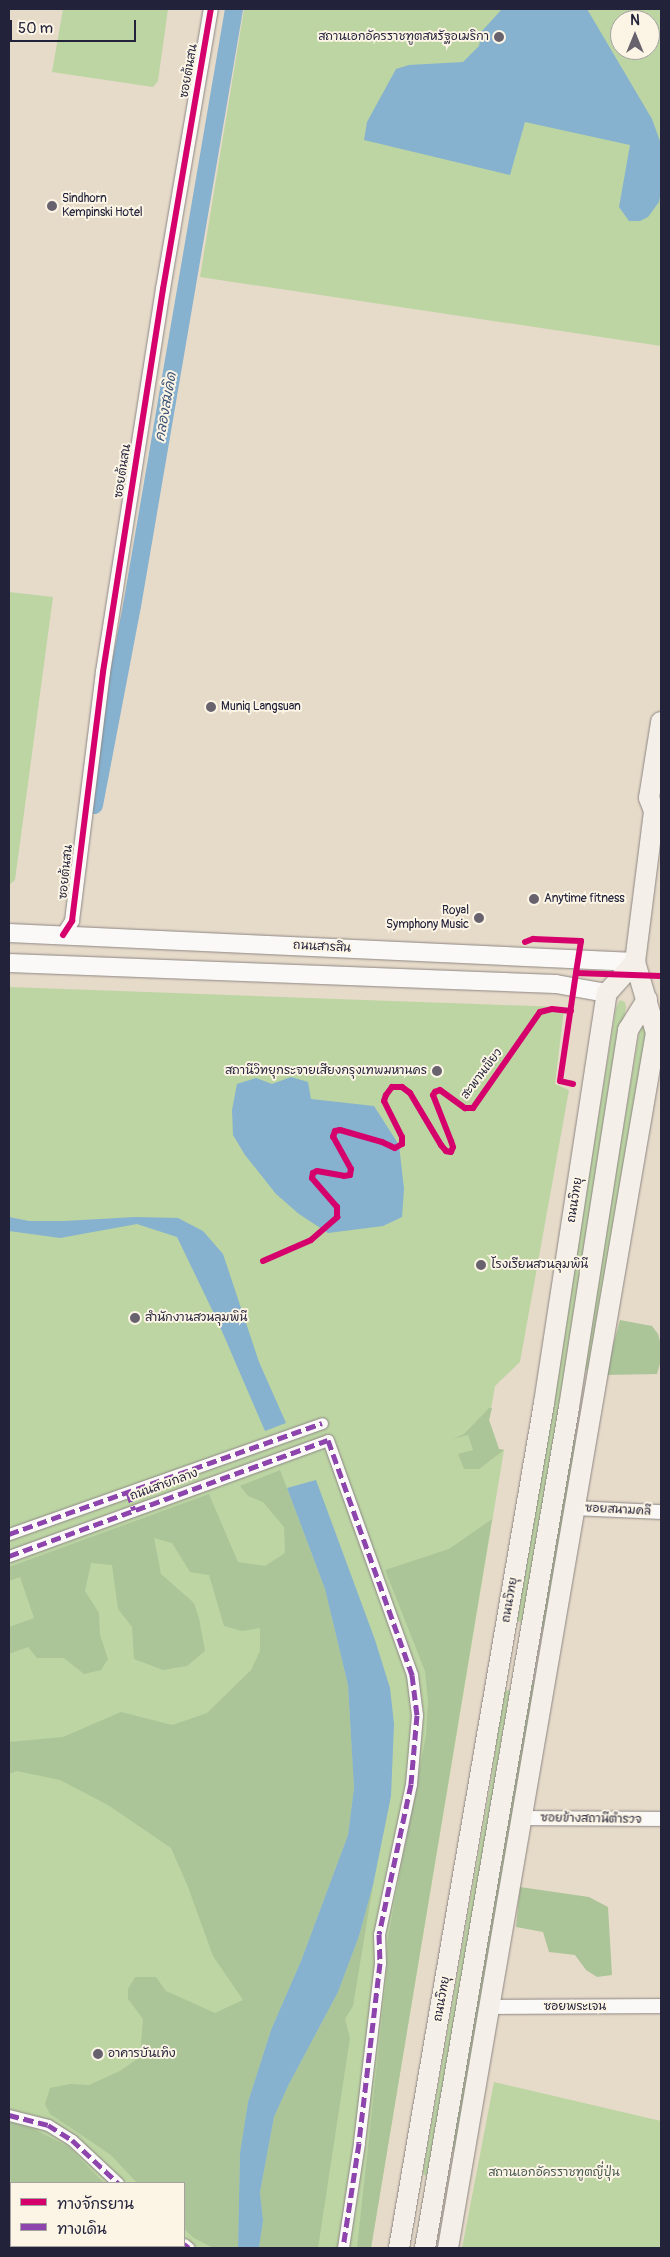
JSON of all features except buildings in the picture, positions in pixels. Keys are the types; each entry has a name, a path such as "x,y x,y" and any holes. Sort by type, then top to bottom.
{"main road":[{"path":"448,2248 656,1034 636,962 658,808 650,798 661,722"},
{"path":"607,993 636,962"},
{"name":"ถนนวิทยุ","path":"399,2248 544,1403 607,993"},
{"name":"ถนนวิทยุ","path":"425,2248 569,1407 628,1030 647,1000"},
{"path":"569,1407 591,1410"},
{"path":"502,1646 550,1654"},
{"path":"408,2197 455,2206"}],"street":[{"name":"ซอยต้นสน","path":"63,935 72,921 77,867 103,672 163,289 211,9"},
{"name":"ถนนสารสิน","path":"9,932 636,962"},
{"path":"9,963 556,984 607,993"},
{"name":"ถนนสายกลาง","path":"9,1534 322,1423"},
{"name":"ถนนสายกลาง","path":"9,1556 328,1440 412,1674 417,1715 411,1784 379,1934 380,1963 359,2143 343,2248"},
{"path":"128,1492 134,1510"},
{"name":"ซอยสนามคลี","path":"575,1508 661,1512"},
{"name":"ซอยข้างสถานีตำรวจ","path":"522,1818 661,1820"},
{"name":"ซอยพระเจน","path":"489,2007 661,2006"},
{"path":"9,2115 24,2117 56,2130 72,2140 117,2182"}],"green space":[{"path":"63,9 168,9 158,81 153,87 52,72"},
{"path":"244,9 661,9 661,346 200,277"},
{"path":"9,592 53,597 15,880 9,885"},
{"path":"9,987 561,1007 564,1009 555,1084 569,1090 520,1362 495,1386 489,1420 499,1449 504,1450 371,2248 9,2248"},
{"path":"620,1000 625,1002 626,1007 524,1621 521,1623 517,1620 616,1008"},
{"path":"640,1028 647,1029 590,1369 586,1370 583,1368"},
{"path":"620,1320 652,1326 658,1334 661,1345 661,1360 657,1374 605,1375"},
{"path":"489,1408 492,1408 489,1420 499,1449 504,1450 479,1469 464,1469 458,1454 473,1450 468,1435 453,1439 464,1434"},
{"path":"572,1440 576,1441 577,1445 544,1629 539,1627"},
{"path":"280,1470 325,1589 348,1685 354,1788 348,1835 301,1961 271,2030 248,2102 240,2154 238,2248 213,2248 194,2238 185,2230 185,2182 136,2182 111,2155 50,2114 45,2104 50,2088 70,2084 89,2085 120,2071 140,2057 143,2019 128,1999 128,1989 135,1977 156,1977 166,1991 215,2013 243,2000 213,1956 188,1887 171,1848 108,1805 60,1780 17,1771 9,1774 9,1742 63,1737 121,1712 172,1725 207,1713 251,1670 260,1651 260,1628 242,1631 224,1626 209,1575 190,1572 172,1543 154,1538 161,1574 194,1603 199,1618 205,1651 187,1666 163,1670 134,1659 132,1627 118,1609 112,1565 91,1563 85,1591 99,1613 100,1635 108,1659 101,1670 84,1674 64,1658 37,1658 28,1647 9,1654 9,1627 34,1618 20,1577 9,1581 9,1567 209,1494 238,1562 265,1566 285,1553 284,1527 263,1502 248,1496 240,1486"},
{"path":"492,1519 371,2248 357,2248 386,1981 388,1937 426,1735 428,1701 425,1671 385,1570 449,1549"},
{"path":"535,1682 456,2151 453,2149 452,2144 529,1684"},
{"path":"507,1690 512,1691 513,1708 503,1728 430,2176 426,2177 423,2173 492,1775 503,1692"},
{"path":"373,1885 353,2006 345,2019 350,2038 318,2248 259,2248 263,2221 260,2192 274,2117 288,2086 338,1992 359,1936"},
{"path":"520,1887 589,1897 608,1907 612,1975 597,1977 586,1970 575,1955 549,1952 543,1932 516,1927"},
{"name":"สถานเอกอัครราชทูตญี่ปุ่น","path":"494,2082 661,2121 661,2248 462,2248"},
{"path":"9,2122 34,2129 69,2147 103,2182 11,2182 9,2178"},
{"path":"45,2247 170,2247 170,2248"}],"water":[{"path":"502,9 587,9 610,48 610,60 617,60 652,119 661,144 661,190 659,202 648,217 640,221 629,221 619,207 630,145 525,122 510,175 364,140 367,122 396,69 409,65 463,62 479,46 482,31"},
{"path":"291,1077 308,1082 311,1099 374,1106 399,1145 404,1189 402,1217 383,1226 328,1233 299,1214 276,1194 245,1155 233,1135 232,1110 237,1084 256,1078 272,1084"},
{"path":"9,1217 29,1221 135,1217 178,1218 203,1231 223,1254 259,1362 286,1423 265,1431 218,1322 177,1237 137,1224 60,1238 9,1231"},
{"path":"316,1480 375,1640 390,1688 394,1724 391,1796 373,1885 359,1936 338,1992 288,2086 274,2117 260,2192 263,2221 259,2248 238,2248 240,2153 248,2102 271,2030 301,1961 348,1835 354,1788 348,1685 325,1589 287,1488"}],"waterway":[{"name":"คลองสมคิด","path":"94,805 132,606 234,9"}],"marked path":[{"path":"9,1534 322,1423"},
{"path":"9,1556 328,1440 412,1675 417,1715 411,1784 379,1934 380,1963 359,2143 343,2248"},
{"path":"128,1492 134,1510"},
{"path":"9,2115 48,2125 72,2140 117,2182"},
{"path":"185,2245 189,2248"}],"cycle path":[{"path":"63,935 72,921 103,672 163,289 211,9"},
{"path":"525,942 533,939 581,941 576,973"},
{"path":"573,1084 560,1081 576,973 661,976"},
{"name":"สะพานเขียว","path":"263,1261 311,1240 337,1217 337,1207 312,1178 313,1173 317,1171 344,1176 350,1175 351,1169 333,1137 335,1131 340,1130 382,1142 395,1148 402,1144 402,1137 384,1101 392,1087 402,1087 410,1093 441,1145 446,1151 451,1152 453,1147 433,1095 435,1092 440,1090 465,1108 473,1108 540,1012 552,1009 571,1011"}],"place":[{"name":"สถานเอกอัครราชทูตสหรัฐอเมริกา","path":"499,37"},
{"name":"Sindhorn Kempinski Hotel","path":"52,206"},
{"name":"Muniq Langsuan","path":"211,707"},
{"name":"Anytime fitness","path":"534,899"},
{"name":"Royal Symphony Music","path":"479,918"},
{"name":"สถานีวิทยุกระจายเสียงกรุงเทพมหานคร","path":"437,1071"},
{"name":"โรงเรียนสวนลุมพินี","path":"481,1265"},
{"name":"สำนักงานสวนลุมพินี","path":"135,1318"},
{"name":"อาคารบันเทิง","path":"98,2054"}]}
